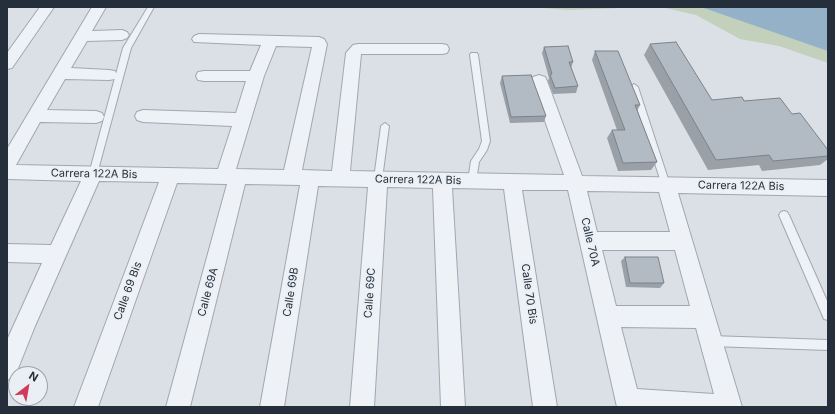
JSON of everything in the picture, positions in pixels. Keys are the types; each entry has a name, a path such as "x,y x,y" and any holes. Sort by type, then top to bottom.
{"street":[{"path":"7,64 47,7"},
{"path":"7,165 99,7"},
{"path":"199,39 228,34 270,41"},
{"path":"82,36 122,35"},
{"name":"Calle 69B","path":"270,41 319,42 320,44 300,178 272,407"},
{"name":"Calle 69A","path":"178,407 243,120 256,76 270,41"},
{"path":"340,178 355,51 358,49 442,49"},
{"path":"60,73 109,75"},
{"path":"204,76 256,76"},
{"name":"Calle 70A","path":"539,81 576,183 628,404"},
{"path":"35,116 96,117"},
{"path":"142,116 243,120"},
{"name":"Carrera 122A Bis","path":"7,172 828,188"},
{"path":"7,368 16,323 56,254 93,174"},
{"name":"Calle 69 Bis","path":"86,407 171,175"},
{"name":"Calle 69C","path":"362,407 378,179"},
{"path":"442,180 453,407"},
{"name":"Calle 70 Bis","path":"512,182 545,407"},
{"path":"628,404 680,403 730,407 666,185"},
{"path":"590,241 682,241"},
{"path":"7,253 56,254"},
{"path":"607,316 704,317"}],"lane":[{"path":"93,174 127,48 151,7"},
{"path":"472,181 475,161 483,150 486,141 474,55"},
{"path":"634,87 666,185"},
{"path":"378,179 385,126"},
{"path":"784,215 828,315"},
{"path":"711,341 828,345"}],"green space":[{"path":"531,7 649,7 568,10"},
{"path":"661,7 828,7 828,63 779,46 740,39 696,15"}],"water":[{"path":"701,7 828,7 828,51"}],"building":[{"path":"676,42 712,100 742,97 744,101 780,98 792,114 800,113 828,150 828,156 773,161 769,155 716,160 650,44"},
{"path":"568,46 573,62 569,62 578,86 555,88 550,75 552,74 544,47"},
{"path":"595,51 618,51 640,105 635,105 657,162 623,163 612,130 625,130"},
{"path":"531,75 546,116 511,117 502,76"},
{"path":"625,257 658,257 664,283 630,283"}]}
